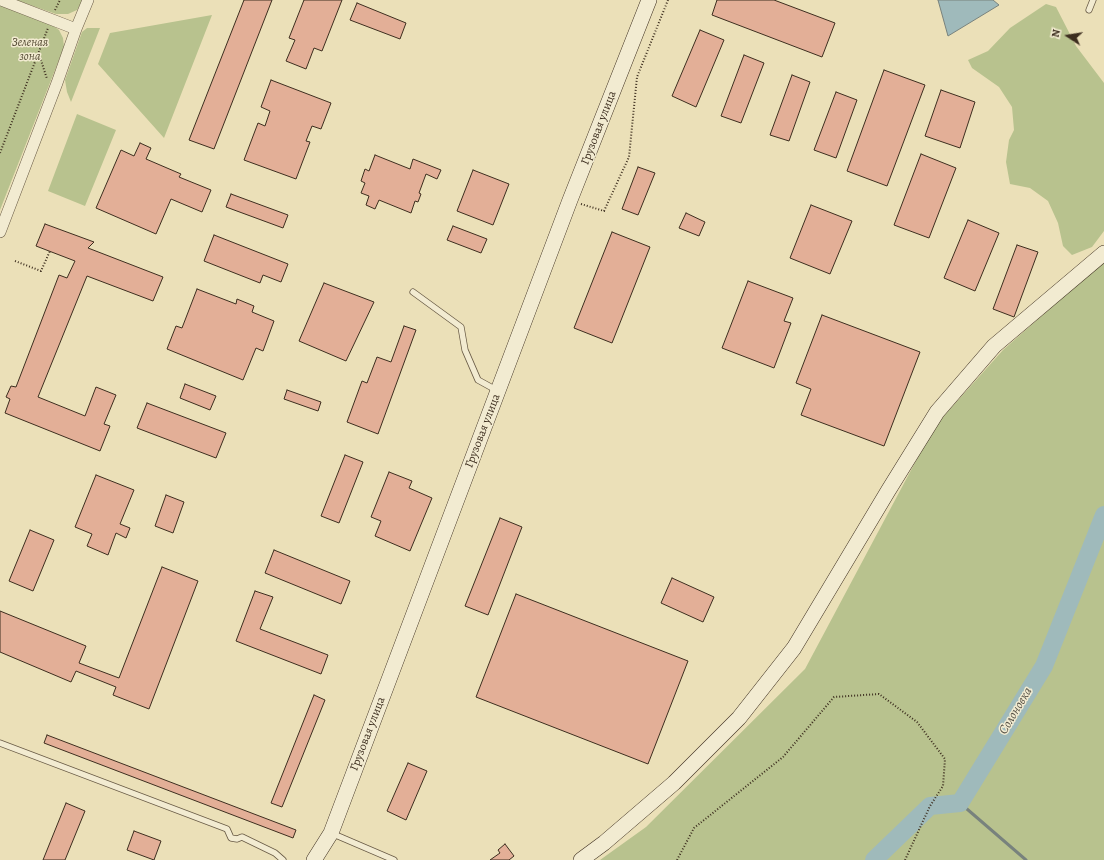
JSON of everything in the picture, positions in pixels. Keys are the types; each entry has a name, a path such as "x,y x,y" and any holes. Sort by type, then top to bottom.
{"street":[{"path":"1,0 76,29"},
{"path":"0,232 88,0"},
{"name":"Грузовая улица","path":"314,860 331,833 570,200 649,0"},
{"path":"581,860 604,843 674,783 739,718 794,648 937,412 994,346 1104,253"}],"lane":[{"path":"1089,10 1093,0"},
{"path":"413,292 461,327 465,350 478,380 498,391"},
{"path":"0,743 227,829 231,838 237,839 242,837 275,852 283,860"},
{"path":"331,833 394,860"}],"path":[{"path":"55,11 60,0"},
{"path":"570,200 604,211 629,156 638,77 668,0"},
{"path":"0,153 48,27"},
{"path":"38,53 47,80"},
{"path":"15,261 41,271 50,251"},
{"path":"677,860 694,828 783,757 834,697 879,694 917,722 945,759 942,786 930,806 905,860"}],"green space":[{"name":"Зеленая зона","path":"16,0 83,0 77,10 68,14 56,14"},
{"path":"1046,4 1056,7 1076,46 1104,83 1104,231 1092,247 1072,255 1063,246 1058,223 1048,201 1030,188 1010,184 1006,162 1009,140 1014,130 1012,107 999,87 972,68 968,60 988,51 1010,28"},
{"name":"Зеленая зона","path":"0,5 52,25 59,30 63,38 64,47 0,210"},
{"path":"212,15 164,138 98,64 110,33"},
{"path":"87,28 100,28 71,102 67,92 65,80 82,32"},
{"path":"77,114 116,130 85,206 48,191"},
{"path":"1104,261 1104,860 600,860 646,827 805,669 934,427 1003,350"}],"water":[{"path":"938,0 993,0 999,5 948,36"}],"building":[{"path":"244,0 272,0 214,149 189,140"},
{"path":"304,0 342,0 322,51 314,48 306,69 286,61 295,40 289,38"},
{"path":"717,0 774,0 835,23 822,57 712,15"},
{"path":"357,3 406,23 400,39 350,20"},
{"path":"700,30 724,40 696,107 672,96"},
{"path":"744,55 764,63 741,123 721,116"},
{"path":"884,70 925,85 887,186 847,171"},
{"path":"792,75 810,82 789,141 770,135"},
{"path":"271,80 331,103 321,129 312,126 306,141 310,142 296,179 244,160 258,123 265,126 270,111 261,107"},
{"path":"941,90 975,102 960,148 925,136"},
{"path":"836,92 857,100 836,158 814,150"},
{"path":"140,143 151,148 146,159 181,174 179,177 211,190 202,212 171,199 156,234 96,208 121,150 134,156"},
{"path":"921,154 956,168 929,238 894,225"},
{"path":"375,155 410,169 413,159 441,170 437,179 426,174 419,193 421,194 418,202 415,201 411,213 379,200 375,209 366,205 369,196 361,193 365,183 361,181 365,169 369,171"},
{"path":"638,167 655,173 638,215 622,209"},
{"path":"473,170 509,184 493,225 457,211"},
{"path":"231,194 288,215 283,228 226,207"},
{"path":"811,205 852,221 830,274 790,258"},
{"path":"686,213 705,222 699,236 679,228"},
{"path":"968,220 999,233 975,291 944,278"},
{"path":"45,224 94,242 88,248 163,277 153,301 87,276 38,397 85,416 96,387 116,395 104,424 110,426 100,451 5,413 10,399 6,397 11,386 16,387 59,275 67,278 75,261 36,246"},
{"path":"453,226 487,239 481,253 447,240"},
{"path":"612,232 650,247 612,343 574,328"},
{"path":"214,235 288,264 281,282 263,275 260,283 204,261"},
{"path":"1017,245 1038,252 1014,317 993,309"},
{"path":"748,281 793,298 784,321 791,323 774,368 722,348"},
{"path":"324,283 374,302 346,361 299,341"},
{"path":"197,289 236,304 237,299 254,306 252,312 274,321 263,351 256,348 243,380 167,349 176,326 182,328"},
{"path":"822,315 920,352 884,446 801,415 811,389 796,383"},
{"path":"404,326 416,330 378,434 347,422 362,381 367,383 377,357 391,362"},
{"path":"185,384 216,396 210,410 180,398"},
{"path":"287,390 321,402 318,411 284,399"},
{"path":"147,403 226,433 216,458 137,428"},
{"path":"345,455 363,462 339,523 321,516"},
{"path":"389,472 412,481 409,488 432,498 410,551 375,536 381,521 371,517"},
{"path":"96,475 134,490 120,524 130,528 126,538 116,533 108,555 87,546 92,534 75,527"},
{"path":"166,495 184,502 173,533 155,526"},
{"path":"500,518 522,527 488,615 465,606"},
{"path":"30,530 54,540 33,591 9,581"},
{"path":"274,550 350,581 341,604 265,573"},
{"path":"162,567 198,581 149,709 113,695 116,687 76,671 71,682 0,652 0,611 86,646 79,663 119,678"},
{"path":"672,578 714,597 703,622 661,603"},
{"path":"255,591 273,597 260,629 328,655 321,674 236,641"},
{"path":"516,594 688,661 648,764 476,697"},
{"path":"314,695 325,700 282,807 271,803"},
{"path":"47,735 296,830 293,838 44,743"},
{"path":"408,763 427,771 406,820 387,811"},
{"path":"66,803 85,811 65,860 43,860"},
{"path":"134,831 161,841 154,860 127,850"},
{"path":"505,844 514,856 509,860 490,860 500,853 498,850"}],"waterway":[{"name":"Солоновка","path":"874,860 930,806 960,803 1044,666 1104,515"},
{"path":"960,803 1026,860"}]}
